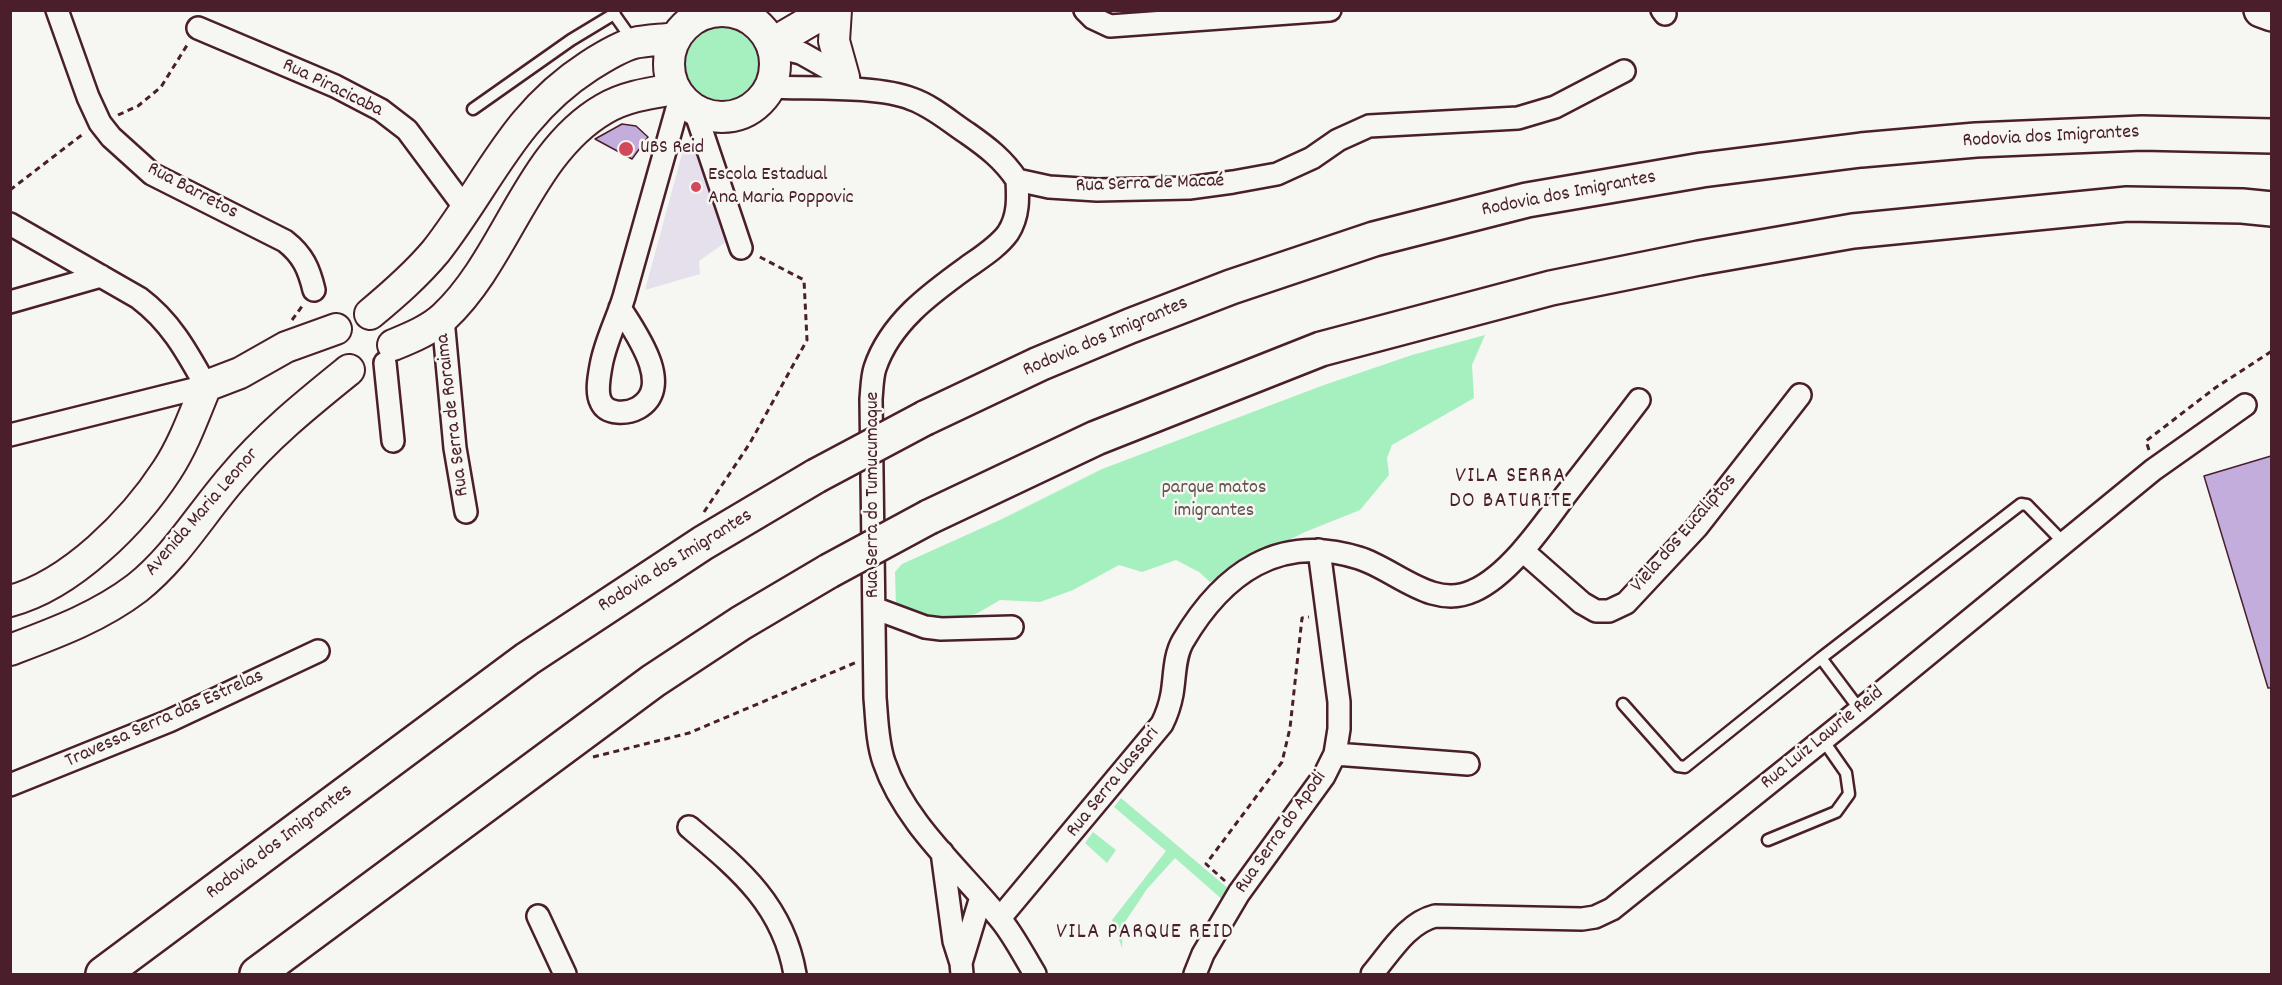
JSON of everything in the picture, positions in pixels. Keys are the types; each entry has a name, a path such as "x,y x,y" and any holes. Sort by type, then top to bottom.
{"main road":[{"path":"2261,10 2271,14"},
{"name":"Rodovia dos Imigrantes","path":"103,975 526,658 694,548 816,476 925,418 1038,364 1231,287 1374,240 1527,200 1702,170 1861,150 1976,140 2142,133 2271,136"},
{"path":"257,975 654,681 741,623 829,571 929,517 1096,438 1321,349 1551,288 1699,258 1853,231 2127,204 2242,206 2271,209"}],"street":[{"name":"Rua Barretos","path":"57,10 88,97 100,123 111,137 152,174 285,241 298,251 306,263 314,291"},
{"path":"772,45 829,10"},
{"path":"836,10 834,41 854,83"},
{"path":"1085,10 1093,18 1110,26 1330,10"},
{"path":"393,441 389,354 389,329 378,317 370,314 352,315 344,319 336,329 333,348 341,364 349,370 368,373 378,369 389,354 443,319 463,297 546,165 576,129 604,109 620,101 683,99 713,117 740,114 752,108 770,87 775,60 772,45 763,30 752,20 737,13 706,12 688,23 675,38 669,55 669,73 683,99 741,248"},
{"name":"Rua Piracicaba","path":"198,28 335,86 381,110 407,130 465,208"},
{"path":"370,314 422,268 509,142 534,111 555,90 595,62 634,43 675,38"},
{"path":"772,45 801,53 854,83 927,105 996,154 1017,180"},
{"name":"Rua Serra de Macaé","path":"1017,180 1049,187 1097,190 1189,188 1244,180 1277,174 1312,158 1338,140 1369,126 1518,118 1555,107 1624,71"},
{"path":"770,87 854,83"},
{"path":"620,308 683,99"},
{"name":"Rua Serra do Tumucumaque","path":"1017,180 1019,206 1009,232 987,253 930,293 888,341 874,369 871,399 875,698 878,732 884,761 907,807 942,852 1000,918 1035,975"},
{"path":"10,224 139,298 154,309 172,329 206,386"},
{"path":"10,302 101,276"},
{"name":"Rua Serra de Roraima","path":"443,319 455,448 466,512"},
{"path":"10,435 206,386 240,373 286,347 336,329"},
{"name":"Avenida Maria Leonor","path":"10,650 82,621 137,587 165,562 230,479 259,447 281,425 349,370"},
{"path":"10,602 49,585 86,559 134,513 167,470 186,434 206,386"},
{"name":"Viela dos Eucaliptos","path":"1523,551 1582,603 1596,611 1609,611 1626,603 1697,526 1800,395"},
{"name":"Rua Serra Uassari","path":"1000,918 1162,724 1169,709 1181,645 1195,621 1218,593 1246,570 1271,557 1300,550 1319,550 1360,558 1413,586 1442,595 1461,595 1473,591 1490,580 1523,551 1639,400"},
{"name":"Rua Luiz Lawrie Reid","path":"1372,975 1407,932 1426,918 1435,916 1582,919 1595,917 1612,909 2153,470 2245,405"},
{"name":"Rua Serra do Apodi","path":"1195,975 1203,954 1239,893 1324,776 1335,754 1339,729 1339,702 1319,550"},
{"path":"874,608 925,627 941,629 1012,627"},
{"name":"Travessa Serra das Estrelas","path":"10,785 170,721 318,651"},
{"name":"Rua Serra do Apodi","path":"1335,754 1468,764"},
{"path":"689,827 736,866 761,894 773,911 784,935 795,975"},
{"path":"942,852 952,934 962,969"},
{"path":"962,969 981,897"},
{"path":"538,916 565,975"}],"lane":[{"path":"473,109 614,12 634,43"},
{"path":"1623,704 1678,766 1685,767 1821,658 2021,504 2027,505 2063,542"},
{"path":"1821,658 1860,710"},
{"path":"1768,840 1836,812 1849,794 1846,773 1823,740"}],"path":[{"path":"700,517 750,443 807,340 804,280 741,248"},
{"path":"2153,470 2146,441 2215,388 2271,351"},
{"path":"1239,893 1206,864 1282,762 1290,728 1302,618 1329,614"},
{"path":"590,758 689,733 875,654"}],"shaded area":[{"name":"Escola Estadual Ana Maria Poppovic","path":"696,138 740,232 699,261 700,274 645,290 685,143"}],"green space":[{"path":"722,25 737,28 750,36 758,49 761,64 758,79 750,92 737,100 722,103 707,100 694,92 686,79 683,64 686,49 694,36 707,28"},
{"name":"parque matos imigrantes","path":"1485,335 1472,365 1474,398 1392,445 1387,458 1389,475 1360,510 1305,532 1210,582 1199,572 1176,560 1142,572 1119,565 1073,590 1040,602 1000,600 976,614 952,619 919,621 896,606 895,572 902,564 1002,519 1102,469 1324,385 1412,355"},
{"path":"1121,798 1230,890 1224,901 1175,858 1147,889 1123,925 1122,948 1112,920 1166,851 1114,807"},
{"path":"1093,832 1116,850 1107,863 1085,843"}],"building":[{"name":"UBS Reid","path":"622,124 636,126 648,137 632,159 595,139"},
{"path":"2271,456 2271,688 2268,688 2204,476"}],"place":[{"name":"UBS Reid","path":"626,149"},
{"name":"Escola Estadual Ana Maria Poppovic","path":"696,187"}],"district":[{"name":"VILA SERRA DO BATURITE","path":"1511,490"},
{"name":"VILA PARQUE REID","path":"1145,934"}]}
